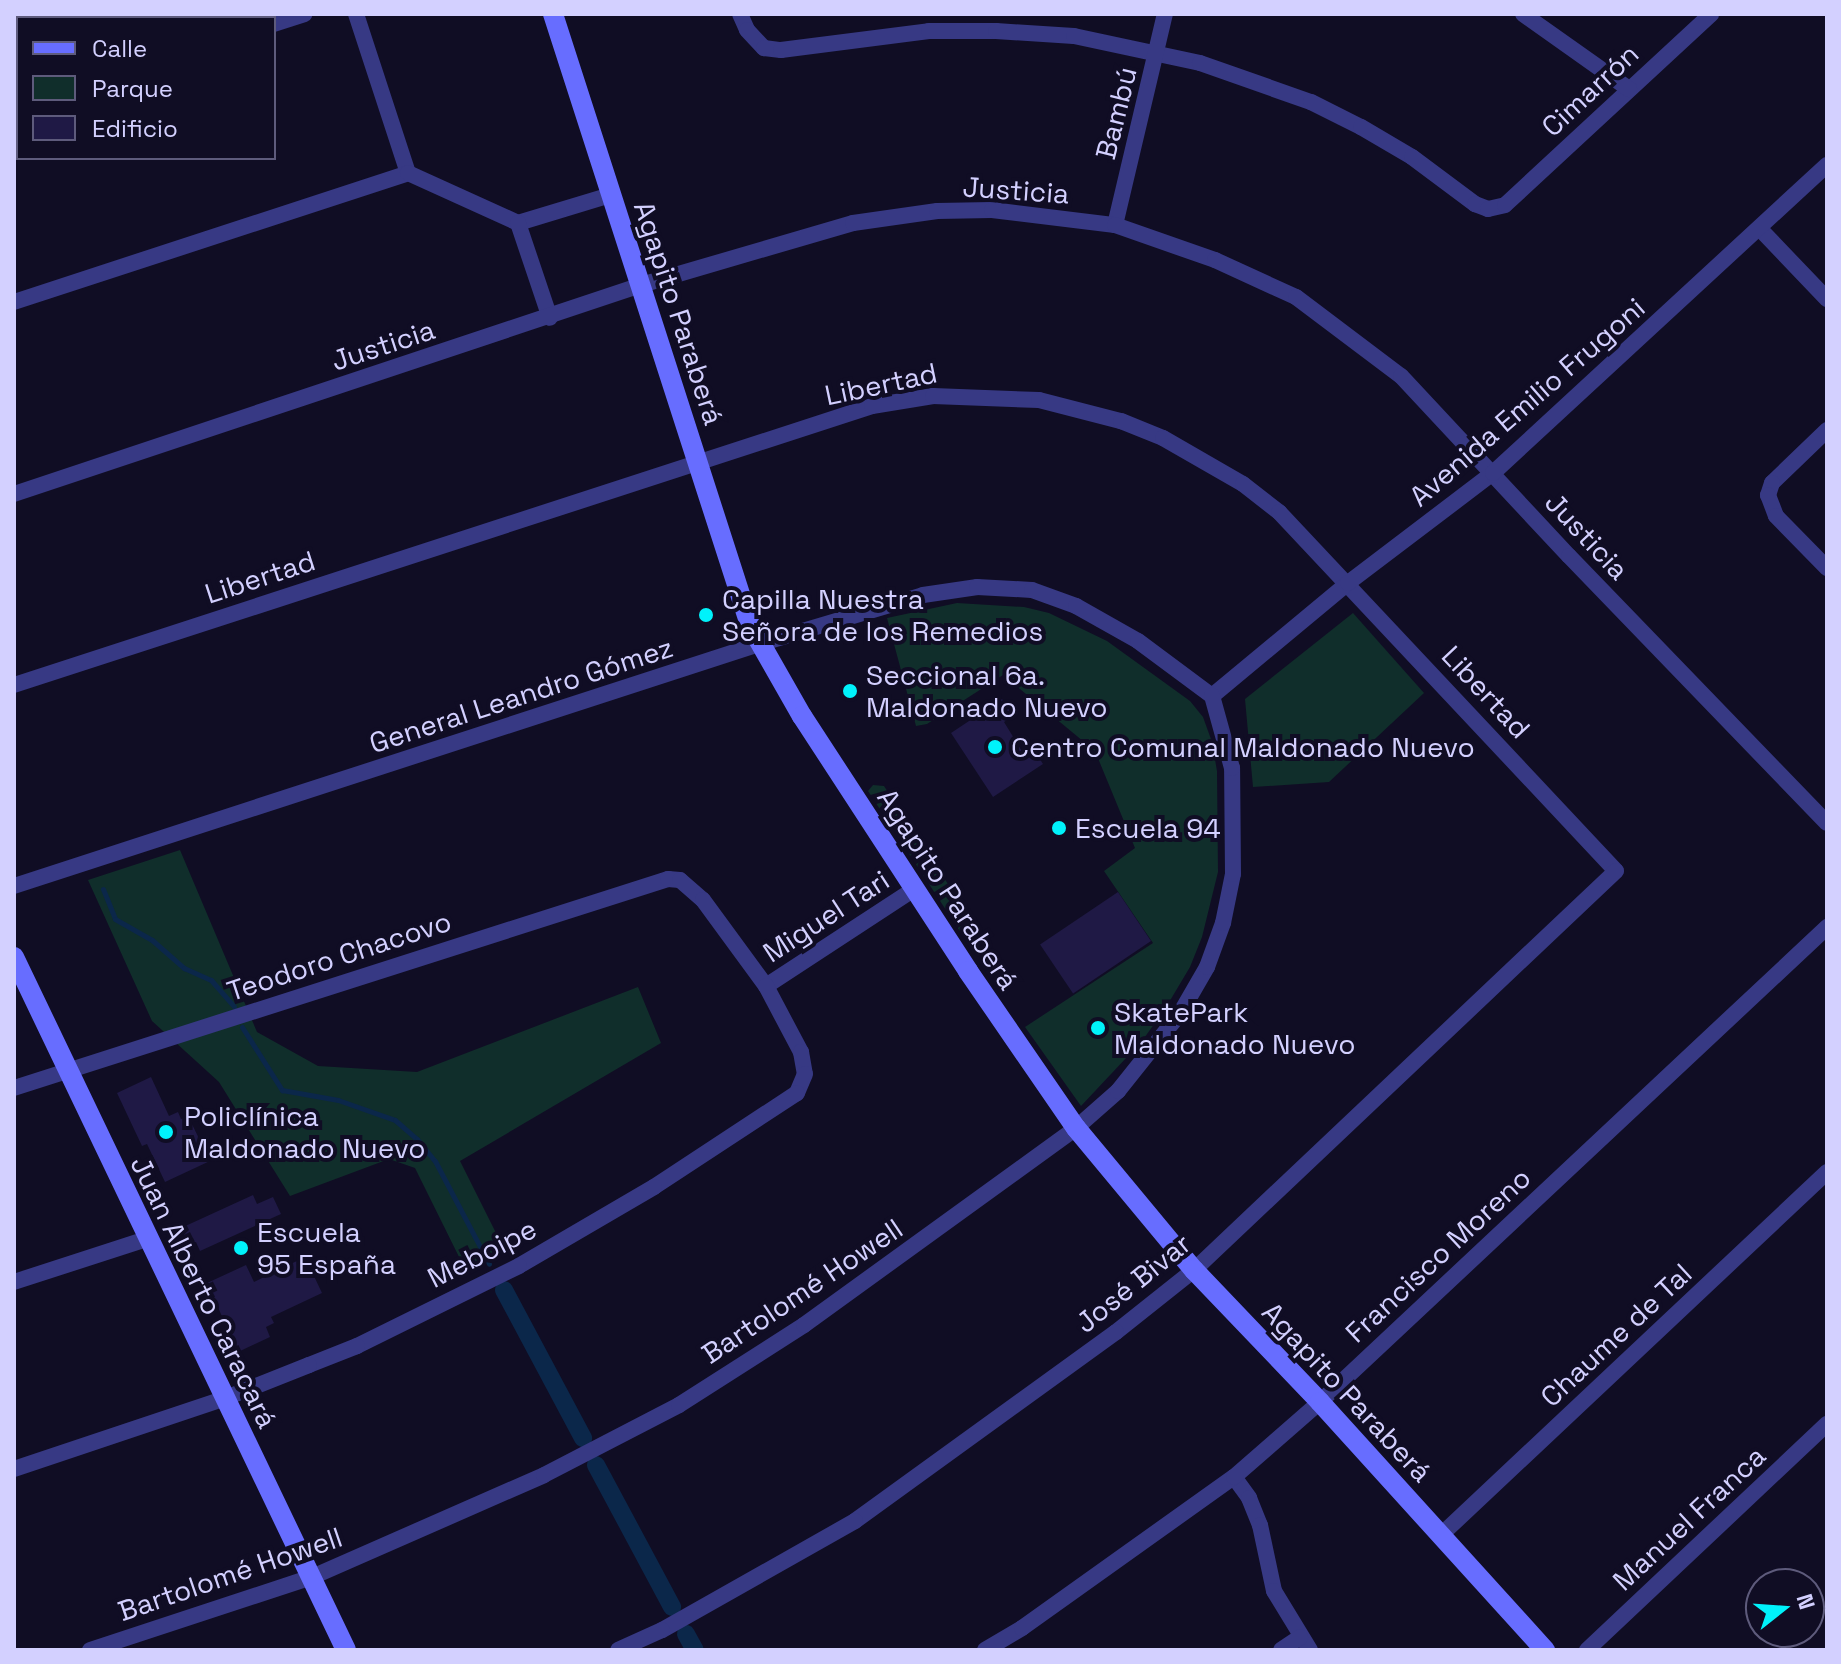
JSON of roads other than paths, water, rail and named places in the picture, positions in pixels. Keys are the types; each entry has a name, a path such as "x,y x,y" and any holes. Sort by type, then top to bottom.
{"street":[{"path":"276,23 304,14"},
{"path":"356,14 408,173"},
{"name":"Agapito Paraberá","path":"553,14 759,644 914,889 1076,1128 1194,1270 1320,1402 1545,1650"},
{"path":"740,14 757,42 764,48 781,50 929,31 996,31 1074,36 1157,52"},
{"name":"Bambú","path":"1115,225 1165,14"},
{"path":"1523,14 1629,89"},
{"name":"Cimarrón","path":"1157,52 1200,63 1311,102 1412,157 1475,204 1488,209 1505,205 1711,14"},
{"name":"Avenida Emilio Frugoni","path":"1212,696 1348,583 1493,473 1827,165"},
{"path":"14,302 408,173 518,223 611,195"},
{"name":"Justicia","path":"14,494 550,318 641,285 853,223 899,215 992,210 1115,225 1215,260 1296,297 1401,376 1569,556 1827,823"},
{"path":"518,223 550,318"},
{"path":"1760,229 1827,299"},
{"name":"Libertad","path":"14,685 698,460 903,400 964,394 1039,400 1121,421 1205,460 1279,512 1616,871"},
{"path":"1827,430 1772,483 1768,495 1776,516 1827,568"},
{"name":"General Leandro Gómez","path":"14,886 759,644 923,595 977,587 1032,590 1076,606 1138,641 1212,696"},
{"name":"Bartolomé Howell","path":"90,1650 312,1577 544,1475 679,1405 804,1325 1076,1128 1118,1091 1181,1012 1207,967 1223,923 1233,874 1232,768 1212,696"},
{"name":"José Bivar","path":"618,1650 662,1630 855,1521 1093,1349 1194,1270 1616,871"},
{"name":"Teodoro Chacovo","path":"14,1088 655,881 680,880 703,900 766,986"},
{"name":"Miguel Tari","path":"766,986 914,889"},
{"name":"Francisco Moreno","path":"985,1650 1022,1628 1234,1477 1320,1402 1827,927"},
{"name":"Juan Alberto Caracará","path":"14,957 146,1239 346,1650"},
{"name":"Meboipe","path":"14,1469 223,1399 357,1346 519,1266 654,1187 797,1093 805,1074 801,1052 766,986"},
{"name":"Chaume de Tal","path":"1441,1535 1827,1172"},
{"path":"14,1282 146,1239"},
{"name":"Manuel Franca","path":"1587,1650 1827,1424"},
{"path":"1234,1477 1249,1498 1260,1525 1274,1591 1305,1644 1281,1650"}],"waterway":[{"path":"103,889 115,919 152,940 184,968 211,980 234,1006"},
{"path":"242,1027 282,1090 338,1100 395,1120 417,1139 435,1161 489,1264"},
{"path":"504,1290 583,1438"},
{"path":"596,1465 672,1607"},
{"path":"686,1634 695,1650"}],"place":[{"name":"Capilla Nuestra Señora de los Remedios","path":"706,615"},
{"name":"Seccional 6a. Maldonado Nuevo","path":"850,691"},
{"name":"Centro Comunal Maldonado Nuevo","path":"995,747"},
{"name":"Escuela 94","path":"1059,828"},
{"name":"SkatePark Maldonado Nuevo","path":"1098,1028"},
{"name":"Policlínica Maldonado Nuevo","path":"166,1132"},
{"name":"Escuela 95 España","path":"241,1248"}]}
